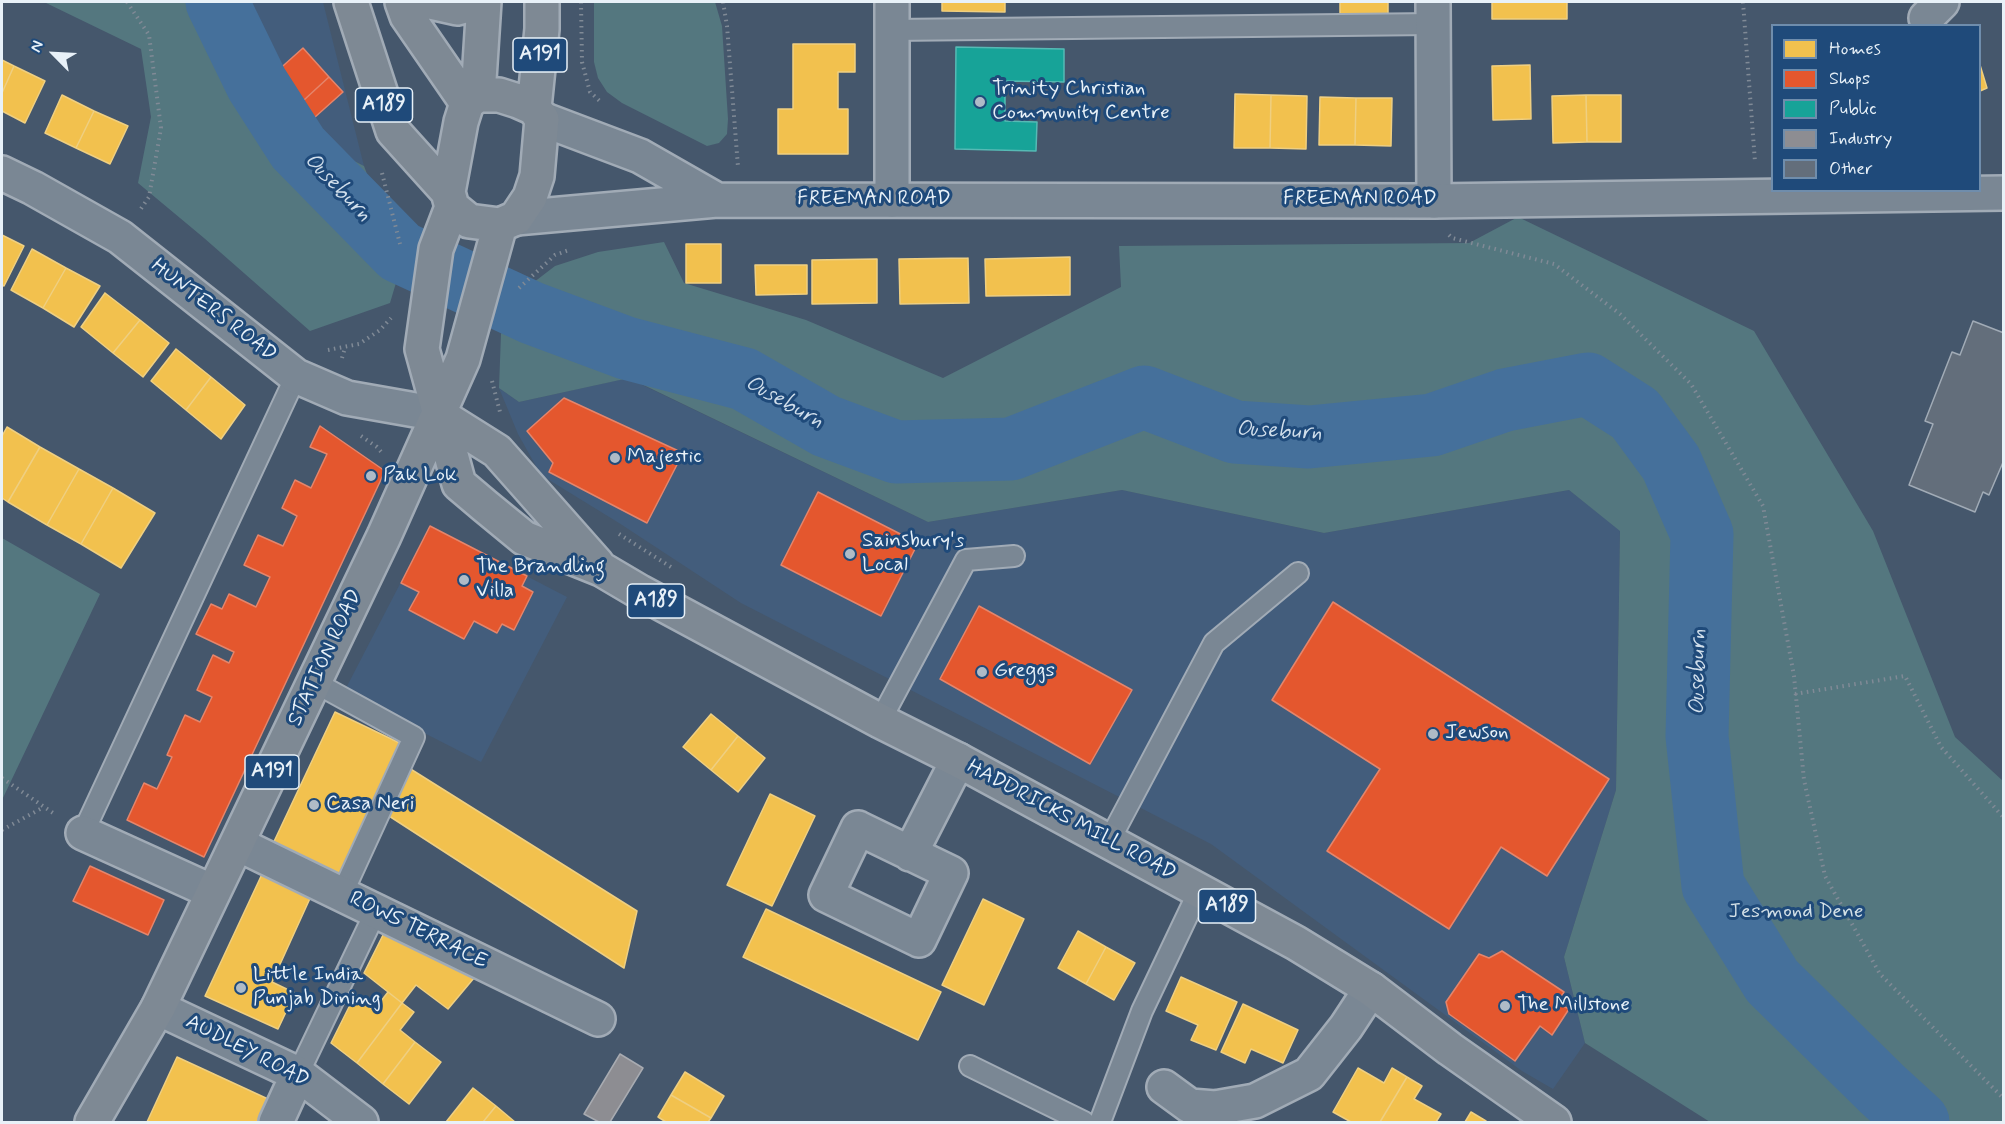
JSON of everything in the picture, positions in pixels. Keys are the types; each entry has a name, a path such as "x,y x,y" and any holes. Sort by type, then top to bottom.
{"main road":[{"name":"A189","path":"351,2 393,131 469,220 508,221"},
{"path":"402,2 406,16 472,99"},
{"path":"430,2 457,8 482,2 472,99"},
{"name":"A191","path":"538,113 542,2"},
{"path":"472,99 499,95 538,113 537,176 530,197 508,221"},
{"name":"A189","path":"438,414 422,349 436,249 450,199 460,122 472,99"},
{"name":"STATION ROAD","path":"92,1122 158,1008 384,536 463,359 487,270 508,221"},
{"name":"HADDRICKS MILL ROAD","path":"438,414 497,452 601,569"},
{"name":"HADDRICKS MILL ROAD","path":"438,414 459,484 524,538 601,569 1296,943 1371,989 1450,1049 1554,1122"}],"street":[{"path":"1425,201 1433,13"},
{"path":"892,16 892,200"},
{"name":"FREEMAN ROAD","path":"538,113 640,156 717,200"},
{"name":"HUNTERS ROAD","path":"2,173 120,237 296,376 347,398 438,414"},
{"name":"FREEMAN ROAD","path":"508,221 717,200 1425,201 2004,193"},
{"path":"910,854 958,760"},
{"path":"71,825 213,892"},
{"name":"ROWS TERRACE","path":"237,844 598,1019"},
{"path":"1164,1087 1190,1106 1215,1108 1255,1101 1309,1074 1346,1027 1371,989"},
{"name":"AUDLEY ROAD","path":"158,1008 298,1074 361,1122"},
{"path":"276,1122 298,1074"}],"lane":[{"path":"892,16 1433,13"},
{"path":"71,825 296,376"},
{"path":"880,720 966,560 1014,556"},
{"path":"1109,841 1214,643 1298,573"},
{"path":"314,682 414,737 342,894"},
{"path":"1100,1122 1143,1011 1199,891"},
{"path":"298,1074 376,911"},
{"path":"970,1066 1084,1122"}],"path":[{"path":"120,237 149,197 161,128 149,35 127,2"},
{"path":"581,2 582,62 590,92 609,110"},
{"path":"723,2 739,170"},
{"path":"1743,2 1757,196"},
{"path":"1425,201 1452,238 1554,264 1620,314 1691,384 1763,506 1795,694 1803,780 1825,876 1880,974 2004,1099"},
{"path":"320,348 328,351 359,344 380,330 394,313"},
{"path":"491,375 502,417"},
{"path":"360,435 377,447 387,459"},
{"path":"616,532 675,569"},
{"path":"1795,694 1905,676 1941,747 2004,818"},
{"path":"2,778 71,825"},
{"path":"2,830 44,807"}],"shaded area":[{"path":"230,2 323,2 364,166 302,134 265,82 247,49"},
{"path":"628,378 928,522 1122,490 1324,533 1569,490 1620,530 1616,790 1564,957 1585,1043 1553,1089 1522,1071 1211,844 741,603 541,475 518,434 499,388 519,402"},
{"path":"430,526 567,597 481,762 344,692"}],"green space":[{"path":"44,2 230,2 247,49 302,134 364,166 379,206 398,276 390,303 310,331 138,183 151,117 141,49"},
{"path":"594,2 715,2 722,26 728,119 727,134 719,143 707,146 622,103 607,92 598,78 594,62"},
{"name":"Jesmond Dene","path":"1518,217 1754,331 1873,531 1955,737 2003,781 2003,1122 1710,1122 1585,1043 1564,957 1616,790 1620,531 1569,490 1324,533 1122,490 928,522 629,378 519,402 499,388 501,334 510,310 525,289 555,266 598,252 664,242 684,283 806,320 943,378 1121,287 1119,246 1469,243"},
{"path":"2,538 100,594 2,800"}],"building: Homes":[{"path":"942,2 1005,2 1005,12 942,11"},
{"path":"1340,2 1388,2 1388,17 1340,16"},
{"path":"1492,2 1567,2 1567,19 1492,19"},
{"path":"793,44 855,44 855,72 838,72 838,109 848,109 848,154 778,154 778,109 793,109"},
{"path":"2,60 14,66 2,93"},
{"path":"1530,65 1531,119 1493,120 1492,66"},
{"path":"14,66 45,81 25,123 2,111 2,93"},
{"path":"1981,68 1987,88 1981,91"},
{"path":"1235,94 1271,95 1270,148 1234,148"},
{"path":"62,95 94,111 76,148 45,133"},
{"path":"1271,95 1307,96 1306,149 1270,148"},
{"path":"1586,95 1621,95 1621,142 1587,142"},
{"path":"1586,95 1587,142 1553,143 1552,96"},
{"path":"1320,97 1356,98 1355,145 1319,145"},
{"path":"1356,98 1392,98 1391,146 1355,145"},
{"path":"94,111 128,126 110,164 76,148"},
{"path":"2,235 24,246 4,286 2,285"},
{"path":"686,244 721,244 721,283 686,283"},
{"path":"32,249 66,268 43,308 11,290"},
{"path":"1070,257 1070,295 986,296 985,259"},
{"path":"968,258 969,303 900,304 899,259"},
{"path":"877,259 877,303 812,304 812,260"},
{"path":"755,265 807,265 807,294 756,295"},
{"path":"66,268 100,286 74,327 43,308"},
{"path":"105,293 140,320 113,353 81,327"},
{"path":"140,320 169,343 143,377 113,353"},
{"path":"176,349 211,377 186,410 151,381"},
{"path":"211,377 245,405 221,439 186,410"},
{"path":"7,427 40,447 8,502 2,498 2,436"},
{"path":"40,447 79,469 47,525 8,502"},
{"path":"79,469 113,488 81,544 47,525"},
{"path":"113,488 155,513 121,568 81,544"},
{"path":"335,712 404,745 339,882 270,850"},
{"path":"711,714 738,736 711,770 683,747"},
{"path":"738,736 765,758 738,792 711,770"},
{"path":"409,768 637,911 624,968 389,816"},
{"path":"770,794 815,816 772,906 727,885"},
{"path":"263,872 312,894 272,982 295,993 278,1029 205,996"},
{"path":"983,899 1024,919 984,1005 942,985"},
{"path":"766,909 941,992 918,1040 743,957"},
{"path":"1078,931 1106,947 1086,984 1058,968"},
{"path":"384,933 474,978 448,1009 416,985 402,1003 364,973"},
{"path":"1106,947 1135,963 1114,1000 1086,984"},
{"path":"1181,977 1237,1002 1216,1050 1191,1040 1198,1025 1166,1011"},
{"path":"388,992 402,1003 357,1063 331,1043 355,995 374,1010"},
{"path":"402,1003 414,1012 400,1030 415,1042 383,1084 357,1063"},
{"path":"1243,1004 1298,1030 1283,1063 1251,1049 1245,1063 1221,1052"},
{"path":"415,1042 441,1062 409,1104 383,1084"},
{"path":"177,1057 268,1099 257,1122 147,1122"},
{"path":"1358,1068 1384,1083 1392,1068 1407,1077 1380,1122 1351,1122 1333,1112"},
{"path":"685,1072 724,1096 711,1118 671,1095"},
{"path":"1407,1077 1422,1086 1414,1099 1441,1114 1436,1122 1380,1122"},
{"path":"473,1088 496,1106 483,1122 446,1122"},
{"path":"671,1095 711,1118 708,1122 666,1122 658,1117"},
{"path":"496,1106 515,1122 483,1122"},
{"path":"1471,1112 1486,1121 1465,1122"}],"building: Shops":[{"path":"303,48 329,77 292,111 265,82"},
{"path":"329,77 343,92 305,126 292,111"},
{"name":"Majestic","path":"564,398 683,453 647,523 549,472 553,463 527,431"},
{"path":"320,426 385,471 204,857 127,820 144,783 157,789 172,757 167,755 185,715 200,722 212,697 197,690 213,655 229,663 234,652 196,634 211,604 222,609 229,594 256,607 270,577 244,565 258,535 283,546 297,516 282,508 295,480 311,488 327,454 310,447"},
{"name":"Sainsbury's Local","path":"818,492 918,543 881,616 781,565"},
{"name":"The Brandling Villa","path":"430,526 527,576 522,586 533,592 514,630 502,624 497,633 474,621 464,639 409,610 419,592 401,583"},
{"name":"Jewson","path":"1333,602 1609,779 1547,876 1501,847 1449,929 1327,851 1380,769 1272,700"},
{"path":"979,606 1132,690 1090,764 940,679"},
{"path":"90,866 164,900 148,935 73,901"},
{"name":"The Millstone","path":"1502,951 1564,992 1557,1003 1569,1009 1552,1035 1540,1026 1515,1061 1449,1014 1446,1002 1479,954 1489,958"}],"building: Public":[{"name":"Trinity Christian Community Centre","path":"956,47 1064,49 1064,82 1005,81 1005,121 1037,122 1036,151 955,149"}],"building: Industry":[{"path":"620,1054 643,1068 610,1122 599,1122 584,1114"}],"building: Other":[{"path":"1973,321 2004,333 2004,460 1989,495 1983,492 1975,512 1909,485 1933,424 1925,421 1952,352 1960,355"}],"waterway":[{"name":"Ouseburn","path":"217,2 257,84 298,148 400,252 532,313 626,348 744,379 826,426 896,452 1011,449 1144,397 1235,432 1309,437 1432,425 1505,400 1588,384 1635,414 1671,463 1702,534 1697,736 1713,886 1772,981 1918,1122"}],"place":[{"name":"Trinity Christian Community Centre","path":"980,102"},
{"name":"Majestic","path":"615,458"},
{"name":"Pak Lok","path":"371,476"},
{"name":"Sainsbury's Local","path":"850,554"},
{"name":"The Brandling Villa","path":"464,580"},
{"name":"Greggs","path":"982,672"},
{"name":"Jewson","path":"1433,734"},
{"name":"Casa Neri","path":"314,805"},
{"name":"Little India Punjab Dining","path":"241,988"},
{"name":"The Millstone","path":"1505,1006"}]}
